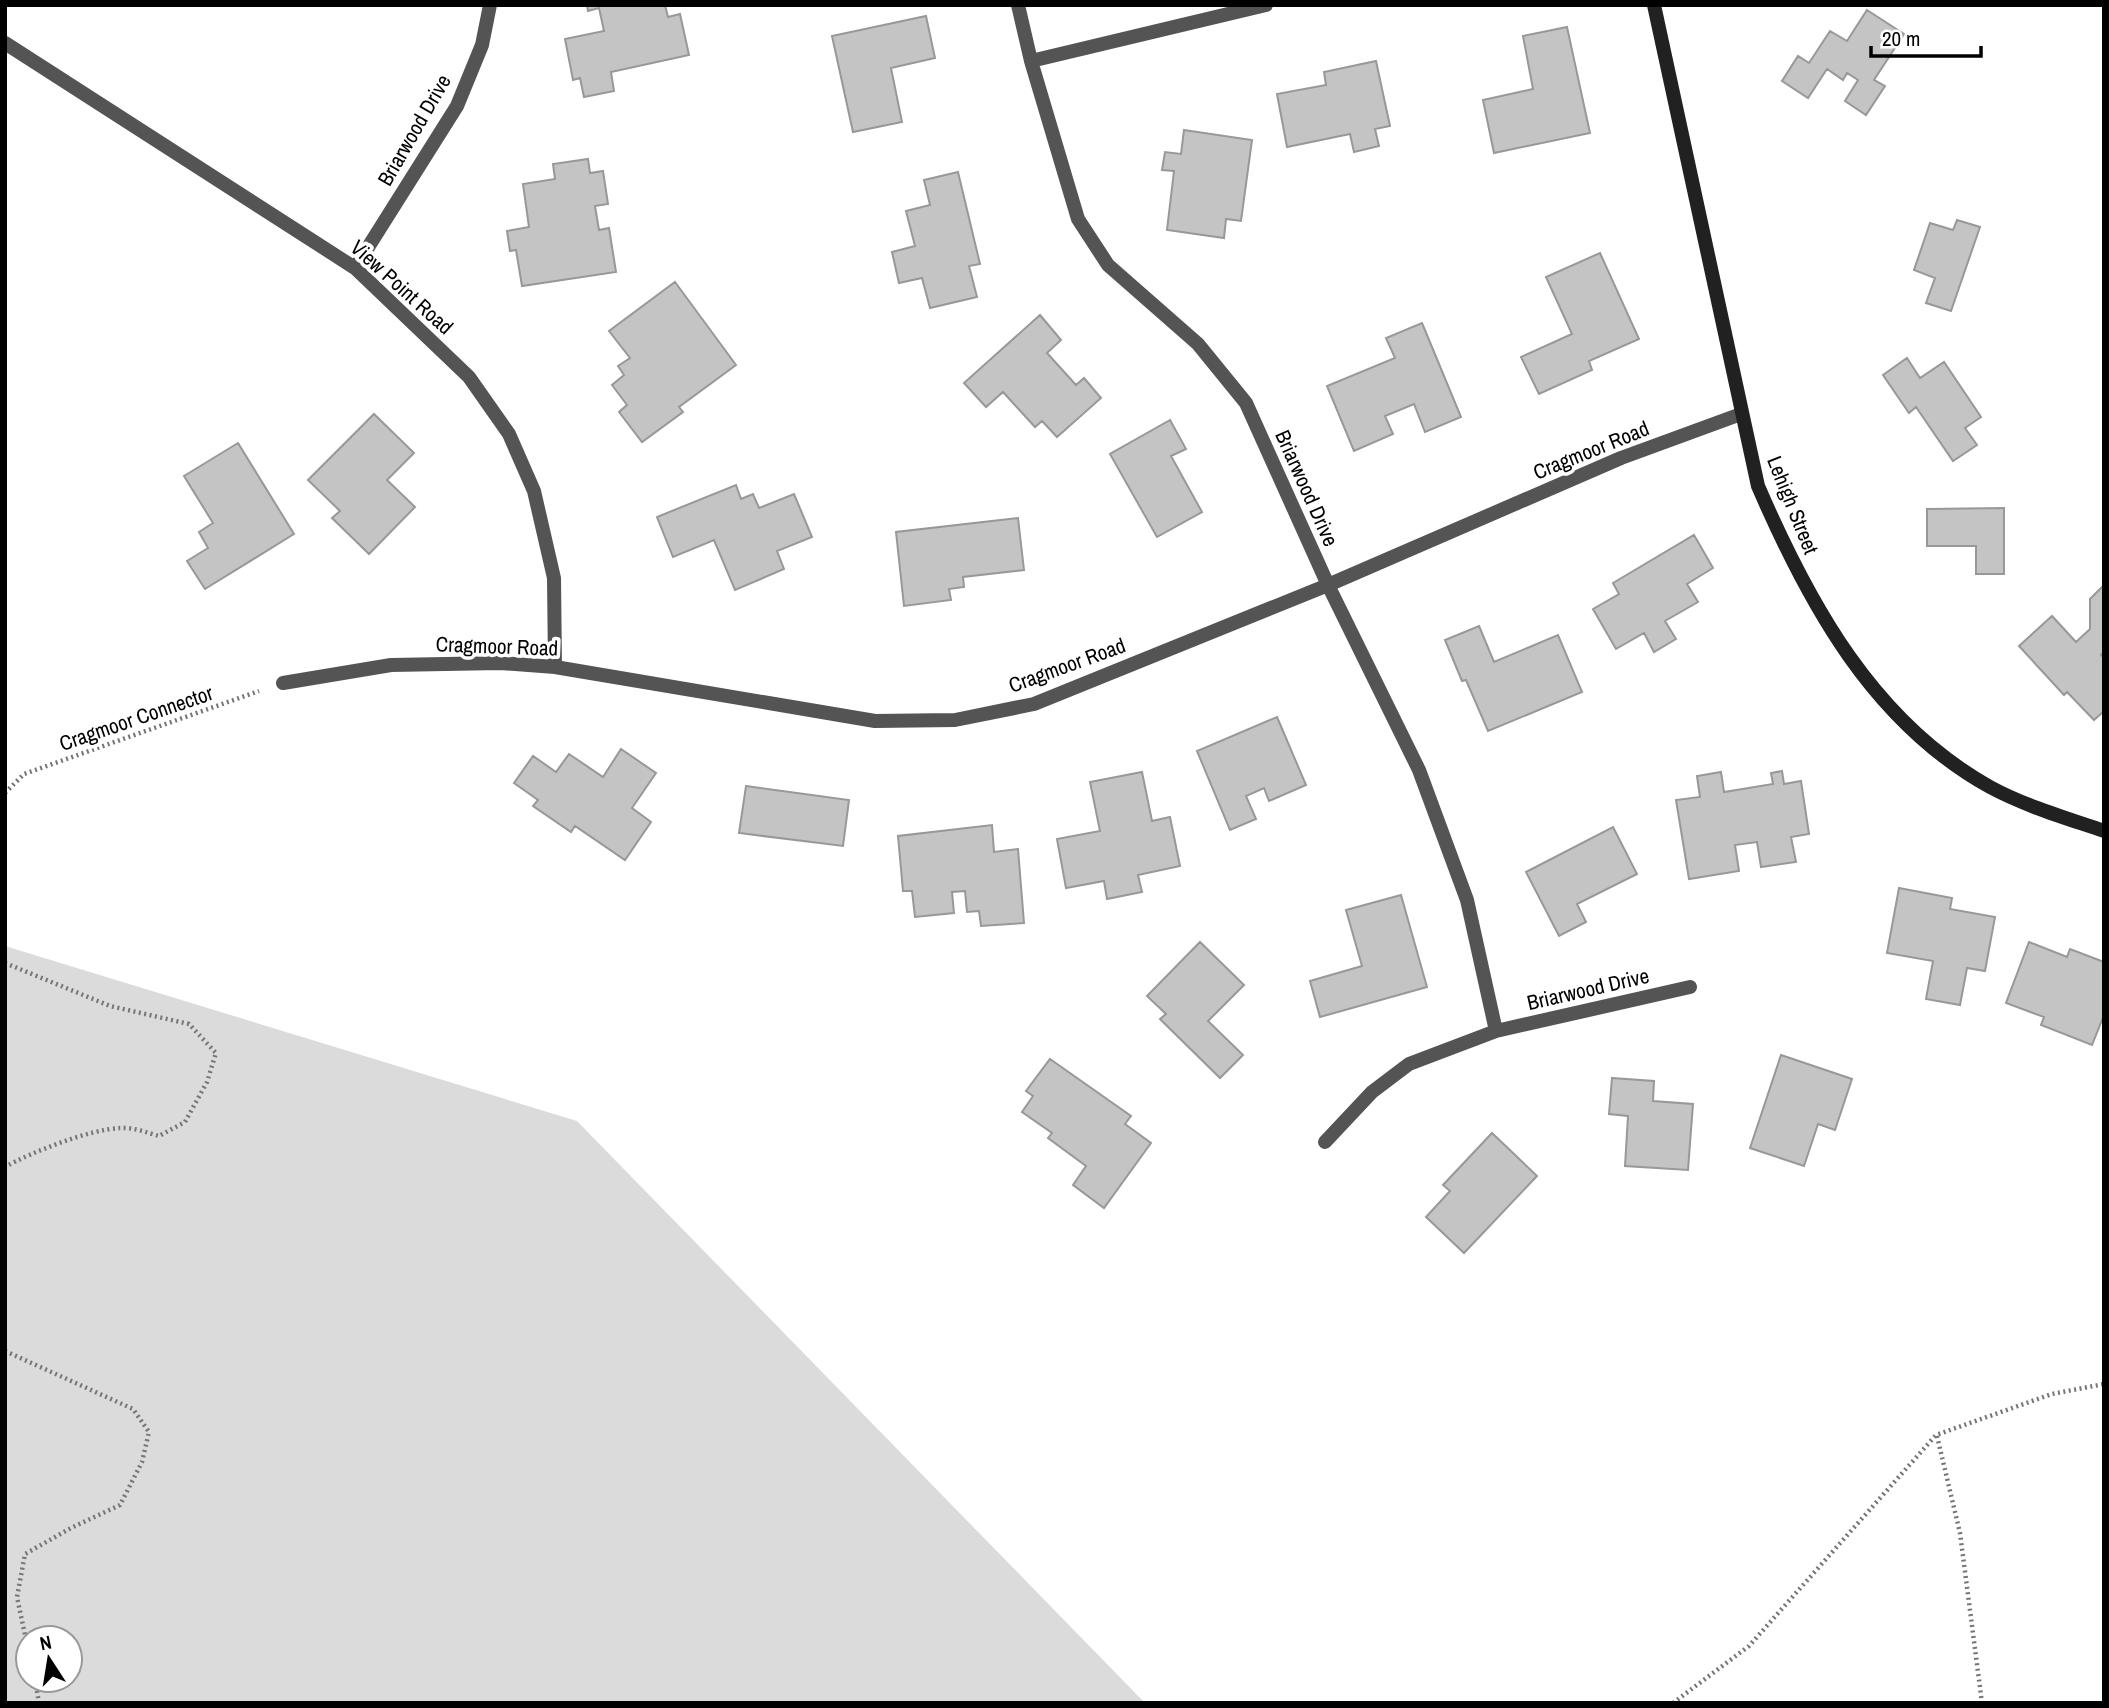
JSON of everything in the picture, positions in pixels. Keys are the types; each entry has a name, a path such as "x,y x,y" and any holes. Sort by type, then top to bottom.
{"street":[{"name":"Briarwood Drive","path":"355,268 457,106 482,45 490,5"},
{"name":"Briarwood Drive","path":"1018,5 1031,61 1078,219 1108,265 1198,344 1245,403 1328,585 1419,770 1467,900 1496,1031"},
{"path":"1031,61 1266,5"},
{"name":"Lehigh Street","path":"1654,5 1758,486 1786,552 1821,616 1864,678 1906,726 1955,766 1992,788 2031,806 2104,831"},
{"name":"View Point Road","path":"5,43 355,268 469,377 509,434 534,491 554,578 555,667"},
{"name":"Cragmoor Road","path":"283,683 391,665 500,663 555,667 875,721 955,720 1034,704 1328,585 1621,458 1741,415"},
{"name":"Briarwood Drive","path":"1325,1142 1372,1092 1409,1064 1496,1031 1690,987"}],"path":[{"name":"Cragmoor Connector","path":"5,793 24,774 283,683"},
{"path":"5,962 110,1006 189,1024 216,1053 206,1082 185,1122 159,1136 123,1128 87,1135 21,1158 5,1167"},
{"path":"5,1351 133,1409 149,1432 142,1462 120,1505 25,1554 17,1597 23,1624"},
{"path":"1673,1703 1749,1646 1936,1435 2052,1394 2104,1384"},
{"path":"1936,1435 1960,1533 1982,1703"}],"shaded area":[{"path":"5,946 577,1121 1145,1703 5,1703"}],"building":[{"path":"587,5 665,5 668,17 680,14 689,55 611,72 614,91 584,97 580,78 573,80 565,39 604,31 599,8 588,11"},
{"path":"1867,10 1904,34 1874,80 1885,86 1866,115 1845,101 1858,80 1847,73 1843,80 1827,69 1808,98 1782,81 1798,56 1809,63 1830,31 1847,41"},
{"path":"926,16 935,58 891,68 902,122 853,132 832,36"},
{"path":"1567,27 1590,133 1494,153 1483,100 1533,89 1523,36"},
{"path":"1376,61 1390,126 1375,129 1379,146 1354,152 1350,134 1287,147 1277,94 1326,85 1324,72"},
{"path":"1184,130 1252,140 1241,221 1226,219 1224,238 1167,230 1174,171 1162,170 1165,152 1181,154"},
{"path":"588,159 590,173 603,171 608,204 595,206 599,230 609,228 616,272 522,286 516,250 510,251 507,231 529,227 523,184 555,179 553,164"},
{"path":"958,172 980,264 969,266 977,297 930,308 922,278 899,283 892,252 915,246 906,211 930,205 924,180"},
{"path":"1957,220 1980,227 1951,311 1926,303 1935,278 1914,270 1930,223 1953,230"},
{"path":"1600,253 1639,339 1589,361 1592,370 1539,394 1521,357 1572,334 1546,277"},
{"path":"675,282 736,365 679,407 683,412 642,442 619,412 627,405 612,385 624,375 618,366 630,358 609,331"},
{"path":"1040,315 1061,340 1047,353 1076,385 1084,378 1101,398 1057,437 1042,421 1035,427 1003,392 986,407 964,383"},
{"path":"1422,323 1461,417 1425,432 1414,404 1385,416 1393,434 1354,451 1327,386 1395,358 1386,338"},
{"path":"1907,358 1920,378 1944,362 1981,417 1965,428 1977,445 1953,461 1916,407 1909,413 1883,375"},
{"path":"374,414 414,453 387,480 415,507 369,554 332,518 340,511 308,480"},
{"path":"1170,420 1186,449 1171,456 1202,512 1157,537 1110,454"},
{"path":"238,443 294,534 205,589 187,561 208,548 199,532 213,523 184,476"},
{"path":"736,485 741,499 753,494 759,508 794,494 812,537 777,551 784,569 735,590 714,540 673,557 657,517"},
{"path":"2004,508 2004,574 1976,574 1976,546 1927,546 1927,509"},
{"path":"1018,518 1024,570 963,577 964,587 949,589 951,600 904,606 896,532"},
{"path":"1694,535 1713,568 1687,584 1698,602 1665,621 1676,639 1654,652 1644,633 1616,649 1593,609 1619,594 1613,583"},
{"path":"2104,585 2104,652 2101,655 2104,658 2104,711 2094,720 2067,692 2064,695 2019,646 2052,616 2076,642 2090,629 2090,599"},
{"path":"1479,626 1494,662 1558,635 1582,692 1488,731 1466,680 1462,681 1445,640"},
{"path":"1277,717 1306,785 1269,801 1264,788 1246,796 1256,819 1230,830 1197,751"},
{"path":"621,749 656,773 632,808 651,822 625,860 575,826 571,832 533,806 538,800 514,783 533,756 556,772 569,754 603,777"},
{"path":"1782,771 1784,784 1801,781 1809,834 1791,837 1796,862 1761,867 1757,842 1735,845 1739,871 1689,879 1676,800 1700,797 1697,776 1721,772 1724,792 1773,784 1771,773"},
{"path":"1142,772 1152,821 1170,817 1180,866 1138,875 1142,892 1107,899 1104,881 1066,888 1057,839 1100,831 1090,782"},
{"path":"746,786 849,800 843,846 739,833"},
{"path":"992,825 994,852 1018,849 1024,923 981,926 979,911 967,912 965,891 952,892 954,913 915,917 912,891 903,891 898,836"},
{"path":"1613,827 1637,874 1577,904 1586,922 1559,936 1526,872"},
{"path":"1899,888 1952,898 1950,909 1995,917 1985,971 1967,968 1960,1005 1926,999 1933,961 1887,953"},
{"path":"1401,895 1427,987 1320,1017 1310,981 1362,966 1346,910"},
{"path":"1200,942 1244,985 1208,1021 1243,1055 1220,1078 1160,1019 1166,1014 1147,996"},
{"path":"2029,942 2067,957 2070,949 2104,962 2104,1015 2092,1045 2041,1025 2044,1017 2006,1003"},
{"path":"1781,1055 1852,1079 1835,1130 1818,1124 1804,1166 1750,1148"},
{"path":"1050,1059 1131,1116 1125,1124 1151,1143 1104,1208 1073,1185 1086,1166 1048,1138 1052,1133 1022,1112 1033,1096 1026,1091"},
{"path":"1612,1078 1654,1081 1653,1101 1693,1104 1688,1170 1625,1166 1628,1116 1609,1114"},
{"path":"1492,1133 1537,1176 1464,1253 1426,1217 1450,1191 1443,1185"}]}
